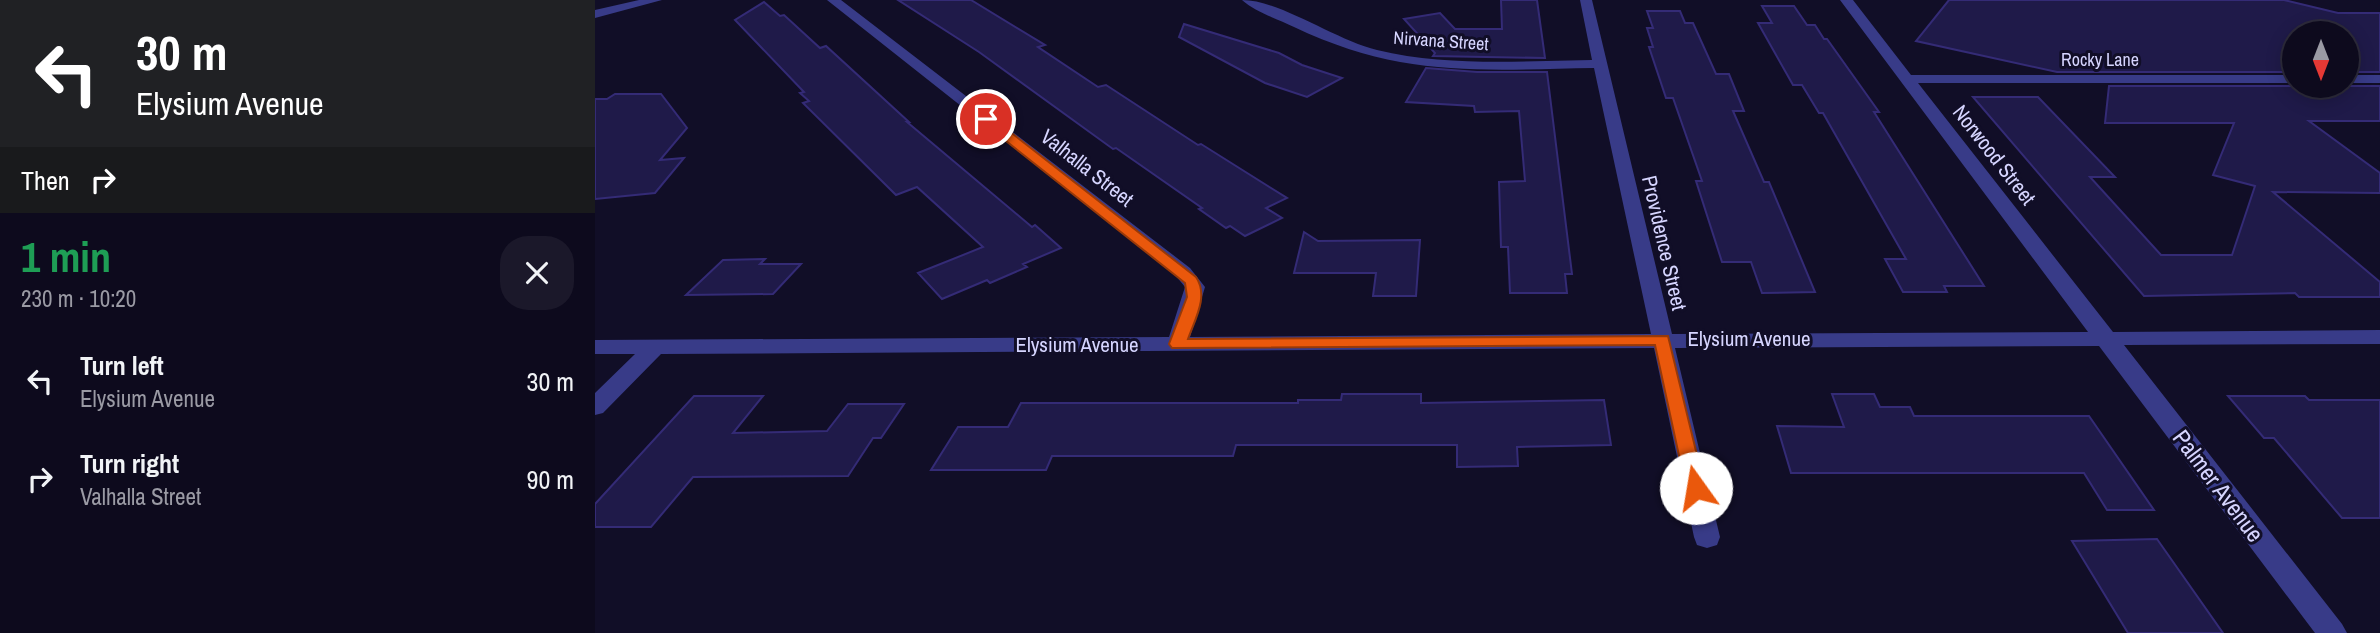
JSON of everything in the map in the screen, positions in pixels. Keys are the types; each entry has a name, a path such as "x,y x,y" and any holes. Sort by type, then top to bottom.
{"street":[{"path":"595,14 656,0"},
{"name":"Valhalla Street","path":"833,0 1183,272 1195,287 1195,297 1177,344"},
{"name":"Nirvana Street","path":"1248,0 1358,48 1391,58 1469,64 1601,64"},
{"name":"Providence Street","path":"1586,0 1707,537"},
{"name":"Norwood Street","path":"1846,0 2106,338"},
{"name":"Rocky Lane","path":"1907,79 2282,79"},
{"path":"2359,79 2380,79"},
{"name":"Palmer Avenue","path":"2106,338 2332,633"},
{"name":"Elysium Avenue","path":"595,347 2380,338"},
{"path":"595,407 655,347"}],"building":[{"path":"898,0 971,0 1045,45 1038,47 1098,87 1106,85 1198,145 1201,144 1287,198 1266,208 1282,218 1245,236 1230,226 1226,228 1199,209 1202,208 1116,148 1113,149 979,52"},
{"path":"1501,0 1537,0 1545,58 1433,56 1435,53 1404,19 1440,13 1455,29 1502,29"},
{"path":"1949,0 2284,0 2338,13 2380,13 2380,72 2359,72 2359,21 2282,21 2282,72 2057,72 1916,41"},
{"path":"764,2 780,16 784,15 820,48 826,46 907,122 1032,227 1035,225 1061,248 1023,264 1027,267 990,283 987,280 942,299 918,273 983,247 917,187 896,195 803,103 809,101 800,93 804,92 735,20"},
{"path":"1762,6 1794,6 1807,25 1815,25 1824,39 1827,39 1879,112 1874,112 1984,286 1944,286 1947,292 1903,292 1885,259 1906,259 1823,113 1819,113 1802,85 1793,85 1758,23 1772,23"},
{"path":"1647,11 1680,11 1685,23 1693,23 1716,74 1729,74 1744,111 1733,111 1764,182 1769,182 1815,292 1762,293 1751,262 1722,262 1696,181 1702,181 1673,98 1666,98 1649,47 1653,47 1647,28 1653,28"},
{"path":"1184,24 1279,53 1302,65 1342,78 1307,97 1265,83 1179,37"},
{"path":"1426,68 1477,72 1547,72 1572,274 1565,274 1567,293 1510,293 1508,247 1501,247 1499,182 1525,181 1519,111 1475,112 1474,106 1406,102"},
{"path":"2109,86 2282,86 2282,98 2359,98 2359,86 2380,86 2380,121 2309,121 2380,173 2380,193 2273,192 2380,282 2380,297 2299,297 2295,293 2144,296 1973,97 2038,97 2115,177 2090,177 2161,255 2232,255 2255,186 2213,175 2234,123 2105,123"},
{"path":"615,94 661,94 687,128 660,160 684,158 655,193 595,199 595,99 607,99"},
{"path":"1304,232 1318,241 1420,240 1416,296 1373,296 1376,273 1294,273"},
{"path":"765,259 760,264 801,264 773,294 686,295 723,260"},
{"path":"1342,394 1421,394 1421,403 1604,400 1611,445 1517,447 1518,466 1457,467 1457,445 1236,445 1233,456 1052,456 1046,470 931,470 958,427 1008,427 1021,403 1298,403 1298,400 1341,400"},
{"path":"1832,394 1874,394 1880,407 1910,407 1914,416 2089,416 2154,510 2107,510 2084,473 1791,473 1777,426 1844,427"},
{"path":"694,396 763,396 733,433 827,431 848,404 904,404 881,438 873,438 848,476 693,477 651,527 595,527 595,504"},
{"path":"2228,396 2380,400 2380,518 2342,518 2274,438 2264,438"},
{"path":"2157,539 2223,633 2128,633 2072,541"}],"route":[{"path":"986,119 1191,280 1195,287 1195,297 1177,344 1663,340 1696,488"}]}
